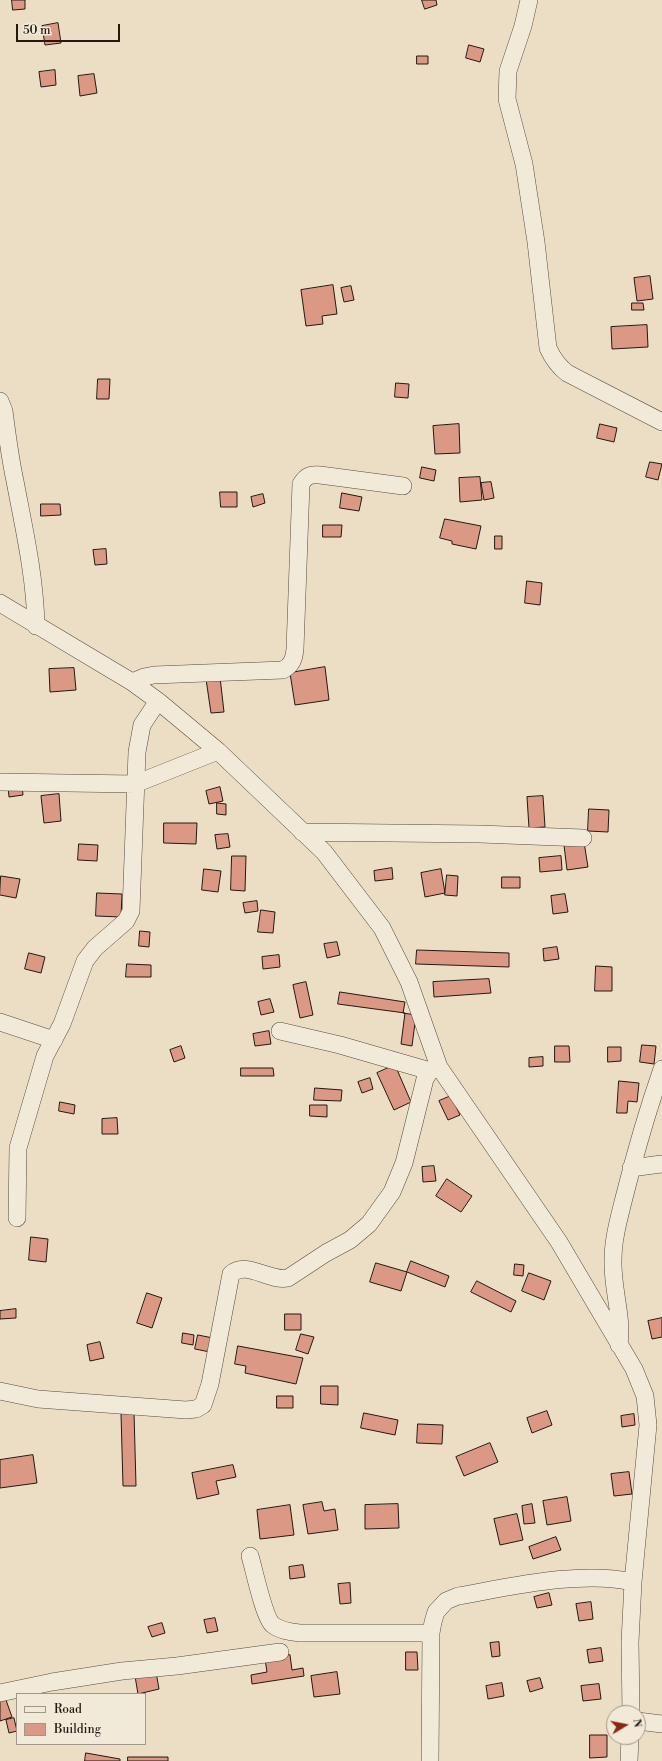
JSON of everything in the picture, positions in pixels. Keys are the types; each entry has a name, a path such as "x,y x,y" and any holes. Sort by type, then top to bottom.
{"street":[{"path":"529,0 523,26 508,71 507,99 524,164 536,242 548,348 552,358 558,366 567,373 662,422"},
{"path":"0,401 4,411 14,478 30,557 35,597 36,626"},
{"path":"132,682 154,675 283,670 289,667 294,660 295,649 301,484 304,478 310,474 403,486"},
{"path":"0,603 36,626 132,682 158,701 218,751 324,852 382,928 409,982 434,1069 559,1242 634,1369 655,1424 633,1582 630,1642 631,1705"},
{"path":"17,1218 18,1148 46,1056 65,1017 85,961 95,948 126,922 131,911 137,752 142,725 158,701"},
{"path":"0,782 135,784 218,751"},
{"path":"302,832 480,834 583,838"},
{"path":"0,1022 54,1040"},
{"path":"280,1031 434,1069"},
{"path":"0,1391 38,1399 179,1409 196,1409 203,1406 210,1384 231,1274 236,1269 243,1268 282,1279 288,1278 326,1253 350,1240 369,1224 392,1192 404,1163 420,1094 434,1069"},
{"path":"619,1345 621,1331 614,1284 613,1260 615,1237 631,1168 648,1108 662,1070"},
{"path":"631,1168 662,1164"},
{"path":"250,1556 266,1613 272,1624 283,1630 300,1633 431,1633"},
{"path":"430,1761 431,1633 436,1612 446,1601 458,1596 546,1582 601,1578 633,1582"},
{"path":"0,1693 52,1682 122,1671 177,1666 280,1652"},
{"path":"646,1722 662,1724"},
{"path":"629,1761 630,1745"}],"building":[{"path":"12,0 25,0 25,9 13,10"},
{"path":"422,0 436,0 437,5 425,9"},
{"path":"58,23 61,43 45,45 42,26"},
{"path":"469,45 484,49 480,62 466,58"},
{"path":"417,56 428,56 428,64 417,64"},
{"path":"55,70 56,85 41,87 39,72"},
{"path":"94,74 97,93 80,96 78,76"},
{"path":"650,276 653,299 637,301 634,278"},
{"path":"333,285 337,314 322,316 323,324 306,326 301,290"},
{"path":"351,286 354,300 344,302 341,288"},
{"path":"632,303 643,303 644,310 632,310"},
{"path":"647,325 648,347 612,349 611,327"},
{"path":"98,379 110,379 109,399 97,399"},
{"path":"396,383 409,384 408,398 395,397"},
{"path":"459,424 460,453 435,454 433,426"},
{"path":"600,424 617,428 614,442 597,438"},
{"path":"650,462 662,464 658,480 646,477"},
{"path":"422,467 436,470 434,481 420,478"},
{"path":"480,477 482,500 460,502 459,478"},
{"path":"491,482 494,498 484,500 481,483"},
{"path":"220,492 237,492 237,507 221,507"},
{"path":"342,493 362,497 359,511 340,508"},
{"path":"263,494 265,503 253,507 251,497"},
{"path":"41,504 60,504 61,515 41,516"},
{"path":"445,519 481,526 476,549 452,544 452,541 440,538"},
{"path":"323,525 342,525 341,537 323,537"},
{"path":"495,536 502,536 502,549 495,549"},
{"path":"106,549 107,564 95,565 93,550"},
{"path":"527,581 542,583 540,605 525,603"},
{"path":"325,667 329,700 295,705 290,673"},
{"path":"74,668 76,690 50,692 49,669"},
{"path":"220,677 224,712 211,713 206,679"},
{"path":"22,785 23,795 9,797 8,786"},
{"path":"220,787 223,801 209,804 206,791"},
{"path":"59,794 61,821 44,823 41,796"},
{"path":"543,796 545,827 529,828 527,797"},
{"path":"217,803 226,804 226,815 217,814"},
{"path":"589,809 609,810 608,832 588,831"},
{"path":"164,823 197,823 196,844 164,843"},
{"path":"228,834 230,847 217,849 215,835"},
{"path":"584,842 588,867 567,870 564,845"},
{"path":"79,844 98,845 97,861 78,860"},
{"path":"232,856 246,856 245,891 231,890"},
{"path":"561,856 562,870 540,872 539,858"},
{"path":"392,868 393,879 375,881 374,871"},
{"path":"204,869 221,871 218,892 202,890"},
{"path":"441,869 445,893 425,897 421,873"},
{"path":"447,875 458,876 457,896 445,895"},
{"path":"1,876 20,879 16,898 0,895"},
{"path":"502,877 520,877 520,888 502,888"},
{"path":"97,893 122,894 121,917 96,916"},
{"path":"565,894 568,912 553,914 551,896"},
{"path":"257,901 258,911 245,913 243,903"},
{"path":"261,910 275,912 273,933 258,932"},
{"path":"140,931 150,932 149,947 139,946"},
{"path":"337,942 340,955 327,958 324,944"},
{"path":"557,947 559,959 544,961 543,949"},
{"path":"417,950 509,953 509,967 416,964"},
{"path":"29,953 45,957 41,973 25,969"},
{"path":"279,955 280,967 263,969 262,957"},
{"path":"127,964 151,965 151,977 126,977"},
{"path":"596,966 612,967 612,991 595,991"},
{"path":"489,979 491,993 434,997 433,982"},
{"path":"306,982 313,1015 300,1018 293,985"},
{"path":"340,992 405,1002 403,1013 338,1004"},
{"path":"270,999 274,1012 261,1015 258,1002"},
{"path":"405,1013 416,1015 412,1046 401,1044"},
{"path":"269,1031 271,1044 255,1046 253,1034"},
{"path":"642,1045 656,1046 654,1064 640,1062"},
{"path":"181,1046 185,1058 174,1062 170,1050"},
{"path":"555,1046 569,1046 570,1062 555,1062"},
{"path":"608,1047 621,1047 621,1061 608,1062"},
{"path":"543,1057 543,1066 529,1067 529,1058"},
{"path":"395,1065 411,1102 394,1110 377,1073"},
{"path":"241,1068 273,1068 274,1076 241,1076"},
{"path":"370,1078 373,1089 362,1093 358,1082"},
{"path":"619,1081 639,1083 637,1102 628,1101 627,1113 617,1113"},
{"path":"315,1088 342,1090 341,1101 314,1100"},
{"path":"451,1096 460,1115 448,1120 439,1101"},
{"path":"60,1102 75,1105 74,1114 59,1111"},
{"path":"310,1105 327,1105 327,1117 310,1116"},
{"path":"117,1118 118,1134 102,1134 102,1119"},
{"path":"434,1166 436,1181 423,1182 422,1167"},
{"path":"447,1179 472,1196 461,1212 436,1196"},
{"path":"31,1237 48,1239 46,1262 29,1260"},
{"path":"411,1261 449,1276 445,1287 407,1272"},
{"path":"376,1263 407,1272 401,1291 370,1282"},
{"path":"515,1264 524,1265 523,1276 514,1275"},
{"path":"529,1273 551,1281 544,1300 522,1291"},
{"path":"477,1281 516,1301 511,1312 471,1292"},
{"path":"147,1293 162,1298 152,1328 137,1323"},
{"path":"16,1309 16,1318 0,1319 0,1311"},
{"path":"285,1314 301,1314 301,1330 285,1330"},
{"path":"662,1318 662,1337 652,1339 648,1321"},
{"path":"183,1333 194,1335 193,1345 182,1343"},
{"path":"301,1334 314,1337 308,1354 296,1350"},
{"path":"198,1335 213,1338 210,1352 195,1349"},
{"path":"100,1342 104,1358 90,1361 87,1345"},
{"path":"238,1346 303,1358 296,1384 245,1373 246,1366 235,1364"},
{"path":"321,1386 338,1386 338,1405 321,1404"},
{"path":"277,1396 293,1396 293,1408 277,1408"},
{"path":"547,1411 552,1425 532,1433 527,1418"},
{"path":"134,1412 136,1486 123,1486 121,1413"},
{"path":"364,1413 398,1420 395,1435 361,1428"},
{"path":"634,1414 635,1425 622,1427 621,1416"},
{"path":"418,1424 443,1425 442,1444 417,1443"},
{"path":"490,1443 498,1462 464,1476 456,1457"},
{"path":"33,1455 37,1483 0,1488 0,1460"},
{"path":"233,1465 236,1477 216,1481 219,1494 197,1499 192,1473"},
{"path":"629,1472 632,1494 614,1496 611,1474"},
{"path":"567,1497 571,1521 547,1525 543,1501"},
{"path":"322,1502 324,1511 335,1509 338,1530 308,1534 303,1505"},
{"path":"398,1504 399,1528 365,1529 365,1505"},
{"path":"532,1504 535,1523 524,1524 522,1506"},
{"path":"290,1505 294,1535 260,1539 257,1510"},
{"path":"517,1514 523,1540 500,1545 494,1519"},
{"path":"556,1537 561,1550 533,1559 529,1547"},
{"path":"303,1565 305,1577 290,1579 289,1567"},
{"path":"350,1583 351,1603 340,1604 338,1584"},
{"path":"549,1593 552,1605 537,1608 534,1597"},
{"path":"591,1602 593,1619 579,1621 576,1604"},
{"path":"215,1618 218,1631 207,1633 204,1620"},
{"path":"162,1623 165,1633 152,1637 148,1627"},
{"path":"499,1642 500,1656 492,1657 490,1643"},
{"path":"601,1648 603,1661 589,1663 587,1650"},
{"path":"406,1652 417,1652 418,1670 406,1670"},
{"path":"290,1655 292,1670 303,1668 304,1676 252,1684 251,1675 267,1672 265,1659"},
{"path":"156,1672 159,1689 138,1693 135,1676"},
{"path":"337,1672 340,1694 314,1697 311,1676"},
{"path":"540,1678 543,1688 530,1692 527,1681"},
{"path":"502,1683 504,1696 488,1699 486,1686"},
{"path":"599,1684 601,1699 583,1701 581,1686"},
{"path":"6,1700 12,1717 0,1721 0,1702"},
{"path":"14,1718 16,1731 9,1733 6,1720"},
{"path":"590,1735 606,1735 607,1757 590,1758"},
{"path":"86,1753 120,1759 120,1761 85,1761"},
{"path":"128,1757 168,1757 168,1761 128,1761"}]}
